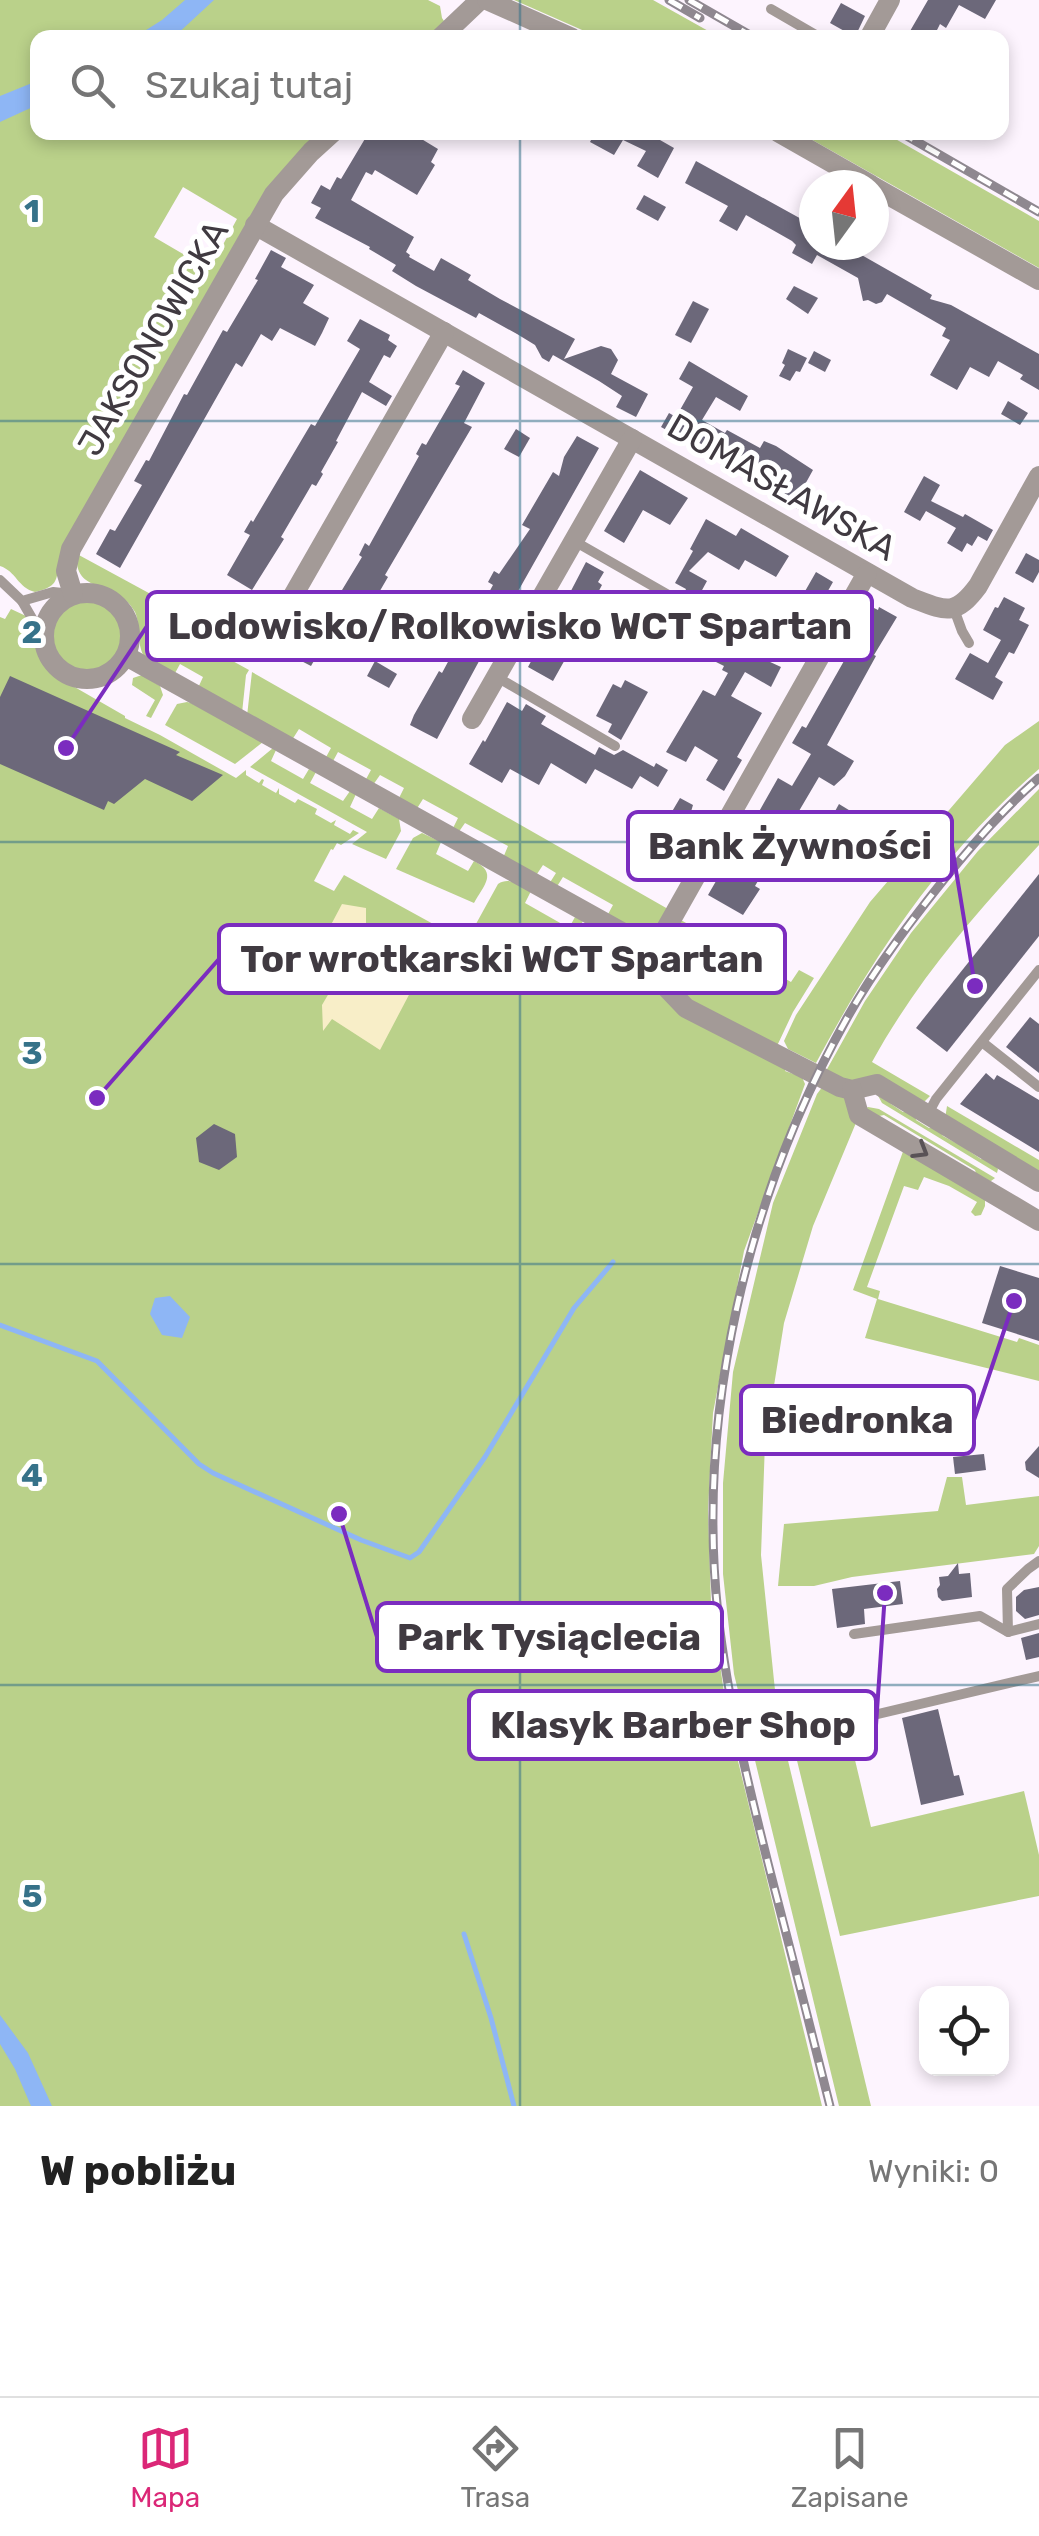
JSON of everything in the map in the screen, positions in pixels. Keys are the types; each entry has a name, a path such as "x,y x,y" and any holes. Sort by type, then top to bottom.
{"street":[{"path":"449,30 483,0 553,30"},
{"path":"873,30 890,0"},
{"name":"JAKSONOWICKA","path":"73,594 66,571 71,549 274,194 325,140"},
{"path":"792,140 845,170"},
{"path":"889,195 1039,280"},
{"name":"DOMASŁAWSKA","path":"255,225 912,598 954,609"},
{"path":"290,602 444,332"},
{"path":"472,719 632,439"},
{"path":"954,609 978,586 1039,476"},
{"path":"654,950 867,572"},
{"path":"73,594 102,594 125,614 131,642 118,667 107,675 81,679 68,675 49,657 44,645 46,620 52,609 73,594"},
{"path":"126,656 654,950 665,986 686,1008 840,1087 852,1090 877,1084 1039,1182"},
{"path":"852,1090 860,1115 1039,1221"},
{"path":"995,1195 1011,1165"}],"lane":[{"path":"771,9 807,30"},
{"path":"573,540 678,601"},
{"path":"0,580 22,601 36,627 44,632"},
{"path":"22,601 53,592 73,594"},
{"path":"954,609 970,643"},
{"path":"495,676 615,746"},
{"path":"928,1115 1039,970"},
{"path":"982,1042 1039,1087"},
{"path":"1008,1632 1007,1589 1039,1562"},
{"path":"854,1634 980,1616 1008,1632 1039,1624"},
{"path":"878,1714 1039,1676"}],"green space":[{"path":"0,0 428,0 440,6 446,24 439,30 30,30 30,140 318,140 59,561 54,582 35,592 0,566","holes":["183,187 237,219 207,268 154,237"]},
{"path":"514,0 653,0 707,30 582,30"},
{"path":"812,140 897,140 1039,221 1039,268 889,183 889,170 866,170"},
{"path":"77,554 158,598 149,615 249,670 242,713 198,688 203,677 180,664 174,675 146,658 135,612 118,594 82,576"},
{"path":"89,600 114,611 125,636 114,661 89,672 64,661 53,636 64,611"},
{"path":"11,609 26,616 52,674 236,778 246,770 246,775 259,783 264,780 262,785 276,793 279,788 279,794 317,809 315,814 331,823 336,820 334,825 350,834 353,830 359,833 331,849 314,881 334,891 344,875 466,942 498,884 515,883 531,891 525,903 569,928 575,917 583,921 577,933 605,948 612,937 632,948 648,963 654,977 787,1066 785,1071 802,1077 805,1084 744,1251 713,1413 708,1510 711,1603 728,1720 822,2106 0,2106 0,617 5,619"},
{"path":"252,672 668,909 654,932 643,935 607,916 613,905 563,877 556,888 549,884 556,873 543,865 535,877 503,858 508,846 465,823 458,833 452,830 458,818 423,799 416,810 398,800 404,788 380,775 373,785 365,781 371,770 338,752 332,763 325,759 331,748 299,729 292,740 247,716"},
{"path":"142,675 160,686 163,695 151,718 146,716 155,700 132,685 133,678"},
{"path":"187,702 263,742 235,764 165,725 177,704"},
{"path":"1039,721 1039,769 942,869 887,944 816,1063 788,1049 784,1041 796,1015 870,902 1005,745"},
{"path":"273,748 276,750 271,761 303,779 309,769 316,772 310,783 343,801 350,791 356,794 350,807 372,819 379,808 399,819 401,831 386,859 352,844 367,832 250,767"},
{"path":"1039,789 1039,845 949,948 908,1003 872,1062 930,1096 922,1104 826,1071 865,1001 911,933 978,851"},
{"path":"422,833 441,842 436,854 468,871 474,861 486,870 487,880 474,903 396,869 413,838"},
{"path":"679,919 791,982 799,970 814,978 777,1046 708,1013 679,988 666,956 668,941"},
{"path":"823,1086 842,1093 858,1118 813,1226 784,1323 765,1442 761,1555 778,1719 871,2106 839,2106 734,1674 723,1574 723,1483 733,1372 773,1203"},
{"path":"876,1092 887,1095 891,1104 903,1112 915,1113 916,1120 929,1128 937,1127 943,1136 962,1142 981,1159 991,1158 997,1173 882,1103"},
{"path":"947,1106 1039,1160 1039,1175 945,1119"},
{"path":"868,1107 879,1109 995,1178 978,1180 975,1170 884,1115 874,1117"},
{"path":"905,1146 985,1198 985,1206 981,1215 975,1216 971,1212 977,1202 924,1177 918,1190 904,1186 867,1287 880,1291 878,1299 1017,1342 1019,1338 1039,1345 1039,1381 865,1338 877,1299 853,1290"},
{"path":"947,1477 962,1477 966,1505 1039,1496 1039,1546 1034,1554 852,1577 814,1586 778,1586 784,1524 938,1511"},
{"path":"844,1714 871,1827 1024,1791 1039,1855 1039,1896 840,1936 789,1728"}],"sand":[{"path":"342,904 366,908 366,931 401,936 432,951 380,1050 332,1019 323,1031 322,1005 352,954 324,938"}],"water":[{"path":"185,0 214,0 182,30 146,30"},
{"path":"30,84 30,108 0,122 0,96"},
{"path":"170,1296 190,1317 182,1338 162,1335 150,1314 155,1298"},
{"path":"0,2015 28,2053 52,2106 31,2106 0,2044"}],"building":[{"path":"928,0 996,0 985,19 959,5 946,28 940,24 937,30 911,30"},
{"path":"841,3 865,16 858,30 842,30 830,23"},
{"path":"364,140 423,140 438,149 431,162 435,165 417,195 375,170 372,175 366,172 351,200 414,237 406,252 409,257 434,271 441,258 471,275 468,280 575,339 564,359 601,346 611,349 618,360 611,374 648,394 636,417 616,407 622,396 599,381 553,355 549,362 535,345 517,334 479,313 476,318 416,286 392,271 396,265 370,247 315,218 321,208 311,203 321,185 330,190 337,177 341,179"},
{"path":"591,140 623,140 614,155"},
{"path":"623,140 660,140 674,148 658,178 637,166 646,151"},
{"path":"696,161 799,218 799,257 792,253 796,245 792,241 746,215 737,231 719,221 728,206 685,183"},
{"path":"644,195 666,207 658,221 636,209"},
{"path":"271,250 286,258 281,267 314,285 303,303 329,318 322,333 315,346 280,328 272,341 261,334 242,367 236,363 120,568 96,554 110,529 115,531 142,485 134,481 223,330 227,332 258,280 255,279"},
{"path":"826,260 870,260 932,295 930,299 951,305 1039,354 1039,390 1020,379 1023,375 998,361 989,377 970,367 957,390 930,375 950,340 942,336 946,328 887,294 876,304 863,301 858,278"},
{"path":"794,286 818,298 808,314 786,299"},
{"path":"693,301 709,309 691,343 675,335"},
{"path":"360,319 390,335 388,340 397,346 390,358 384,355 369,382 392,396 386,406 362,392 323,474 316,486 312,484 252,590 227,575 250,535 244,532 311,424 315,426 360,349 347,341"},
{"path":"788,349 807,358 790,381 779,376"},
{"path":"814,351 831,360 825,372 808,363"},
{"path":"689,361 748,396 740,411 716,397 702,420 760,448 764,441 776,446 813,470 803,488 820,499 810,516 748,481 753,472 661,427 669,413 676,417 693,387 679,379"},
{"path":"463,370 485,383 464,423 472,427 349,644 319,628 362,557 359,555 365,543 369,546 419,456 416,454 422,443 426,445 460,386 455,384"},
{"path":"1008,401 1028,413 1020,425 1001,414"},
{"path":"516,429 530,438 519,457 504,449"},
{"path":"577,436 599,448 437,739 410,725 493,585 488,582 494,571 499,574 530,529 522,525 553,472 559,476 564,457"},
{"path":"640,470 688,498 670,525 643,510 624,543 604,531"},
{"path":"924,476 940,485 931,501 993,530 987,541 978,536 962,552 947,543 956,528 926,511 920,521 904,512"},
{"path":"846,512 865,523 854,542 835,531"},
{"path":"706,519 736,536 741,528 789,556 776,577 745,560 739,570 708,552 689,571 707,581 695,603 687,598 686,589 675,583"},
{"path":"1026,553 1039,560 1039,572 1033,583 1015,573"},
{"path":"586,562 604,572 598,582 602,585 560,652 567,656 553,681 528,667"},
{"path":"816,572 833,582 801,646 780,635"},
{"path":"1004,597 1025,608 1019,620 1029,625 1014,654 1009,652 995,677 1003,682 993,700 955,679 970,653 988,663 1001,640 983,630"},
{"path":"874,608 897,617 827,745 854,761 834,786 819,777 755,886 760,889 743,915 708,895 778,778 792,786 811,754 792,743 802,726 806,728"},
{"path":"290,627 323,645 311,666 278,649"},
{"path":"719,629 735,637 731,644 781,667 771,687 745,672 731,696 762,713 737,757 742,760 724,791 706,780 718,760 695,746 686,762 666,752 703,690 715,696 728,673 722,670 724,666 704,656"},
{"path":"375,661 397,674 389,688 367,676"},
{"path":"10,676 223,775 192,801 145,779 114,804 108,801 104,810 0,764 0,697"},
{"path":"625,680 648,692 621,740 608,732 612,724 596,716 613,684 621,688"},
{"path":"507,702 522,711 526,704 546,716 541,724 595,755 599,747 614,755 623,750 668,770 658,787 640,776 632,789 595,769 586,784 551,763 539,785 510,769 502,783 469,764"},
{"path":"680,798 693,805 692,817 676,845 686,850 674,871 644,859"},
{"path":"839,804 857,815 852,823 839,828 829,822"},
{"path":"1039,874 1039,936 947,1052 916,1028"},
{"path":"1030,1017 1039,1024 1039,1073 1006,1047"},
{"path":"986,1073 994,1080 997,1075 1039,1100 1039,1152 960,1104"},
{"path":"214,1124 235,1134 237,1157 219,1170 199,1162 196,1138"},
{"path":"1000,1266 1039,1278 1039,1341 982,1323"},
{"path":"1039,1446 1039,1478 1026,1470 1025,1462"},
{"path":"984,1454 986,1470 955,1474 953,1457"},
{"path":"958,1563 959,1574 970,1573 972,1597 942,1601 937,1589 939,1577 948,1576"},
{"path":"900,1581 903,1604 864,1609 865,1624 837,1628 832,1589"},
{"path":"1039,1587 1039,1615 1025,1619 1016,1611 1016,1597 1024,1590"},
{"path":"1039,1633 1039,1657 1026,1660 1021,1638"},
{"path":"938,1709 954,1776 959,1775 964,1795 921,1805 902,1718"}],"waterway":[{"path":"0,1325 97,1361 199,1464 213,1473 410,1558 419,1552 485,1457 574,1308 613,1262"},
{"path":"464,1934 514,2106"}],"railway":[{"path":"669,0 700,18"},
{"path":"689,0 741,30"},
{"path":"914,140 1039,212"},
{"path":"830,2106 748,1781 722,1648 713,1538 715,1460 723,1383 737,1306 782,1157 847,1018 869,981 946,877 1002,813 1039,778"}],"place":[{"name":"Lodowisko/Rolkowisko WCT Spartan","path":"66,748"},
{"name":"Bank Żywności","path":"975,986"},
{"name":"Tor wrotkarski WCT Spartan","path":"97,1098"},
{"name":"Biedronka","path":"1014,1301"},
{"name":"Park Tysiąclecia","path":"339,1514"},
{"name":"Klasyk Barber Shop","path":"885,1593"}]}
